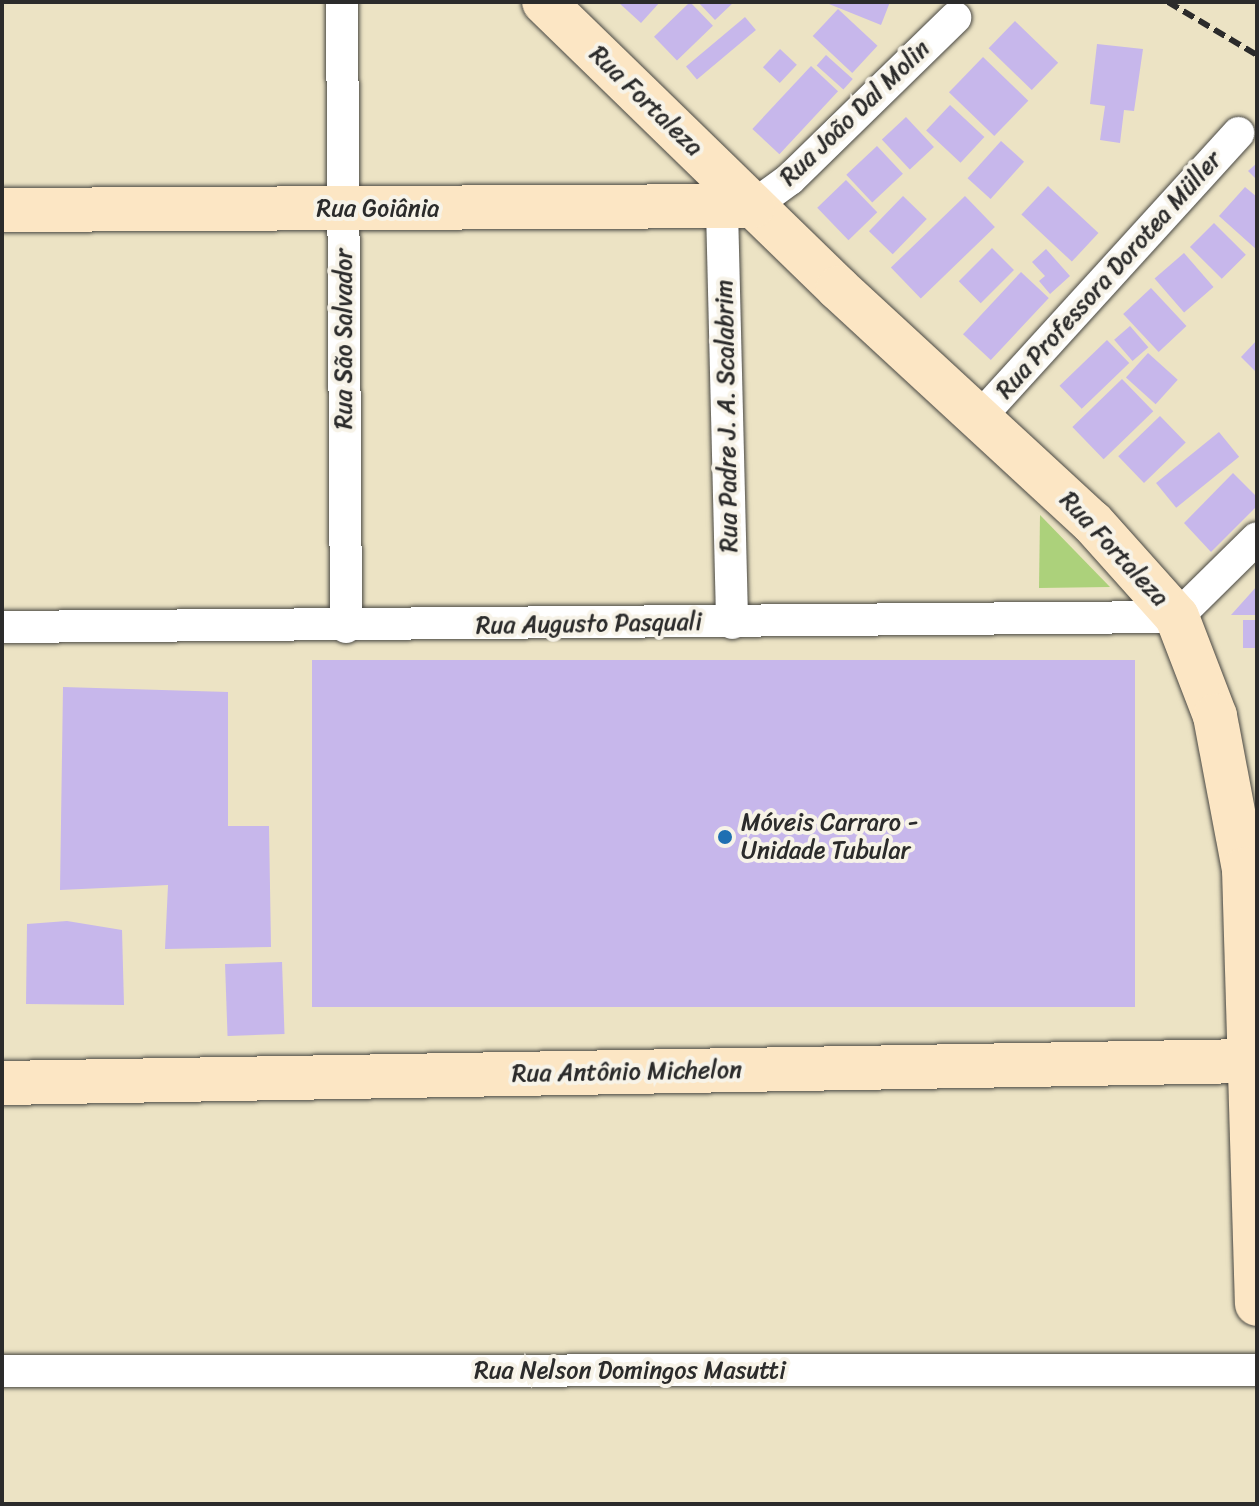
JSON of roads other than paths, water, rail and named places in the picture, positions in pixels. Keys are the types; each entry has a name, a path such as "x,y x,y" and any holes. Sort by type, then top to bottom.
{"main road":[{"name":"Rua Fortaleza","path":"544,2 738,207 980,417 1092,522 1177,617 1215,716 1235,807 1250,937 1257,1304"},
{"name":"Rua Goiânia","path":"2,210 738,207"},
{"name":"Rua Antônio Michelon","path":"2,1083 1253,1061"}],"street":[{"name":"Rua São Salvador","path":"342,2 346,627"},
{"name":"Rua João Dal Molin","path":"738,207 790,179 955,18"},
{"name":"Rua Professora Dorotea Müller","path":"980,417 1238,133"},
{"name":"Rua Padre J. A. Scalabrim","path":"732,623 738,207"},
{"path":"1177,617 1257,538"},
{"name":"Rua Augusto Pasquali","path":"2,627 346,627 1177,617"},
{"name":"Rua Nelson Domingos Masutti","path":"2,1371 1257,1370"}],"railway":[{"path":"1168,2 1257,55"}],"place":[{"name":"Móveis Carraro - Unidade Tubular","path":"725,837"}]}
